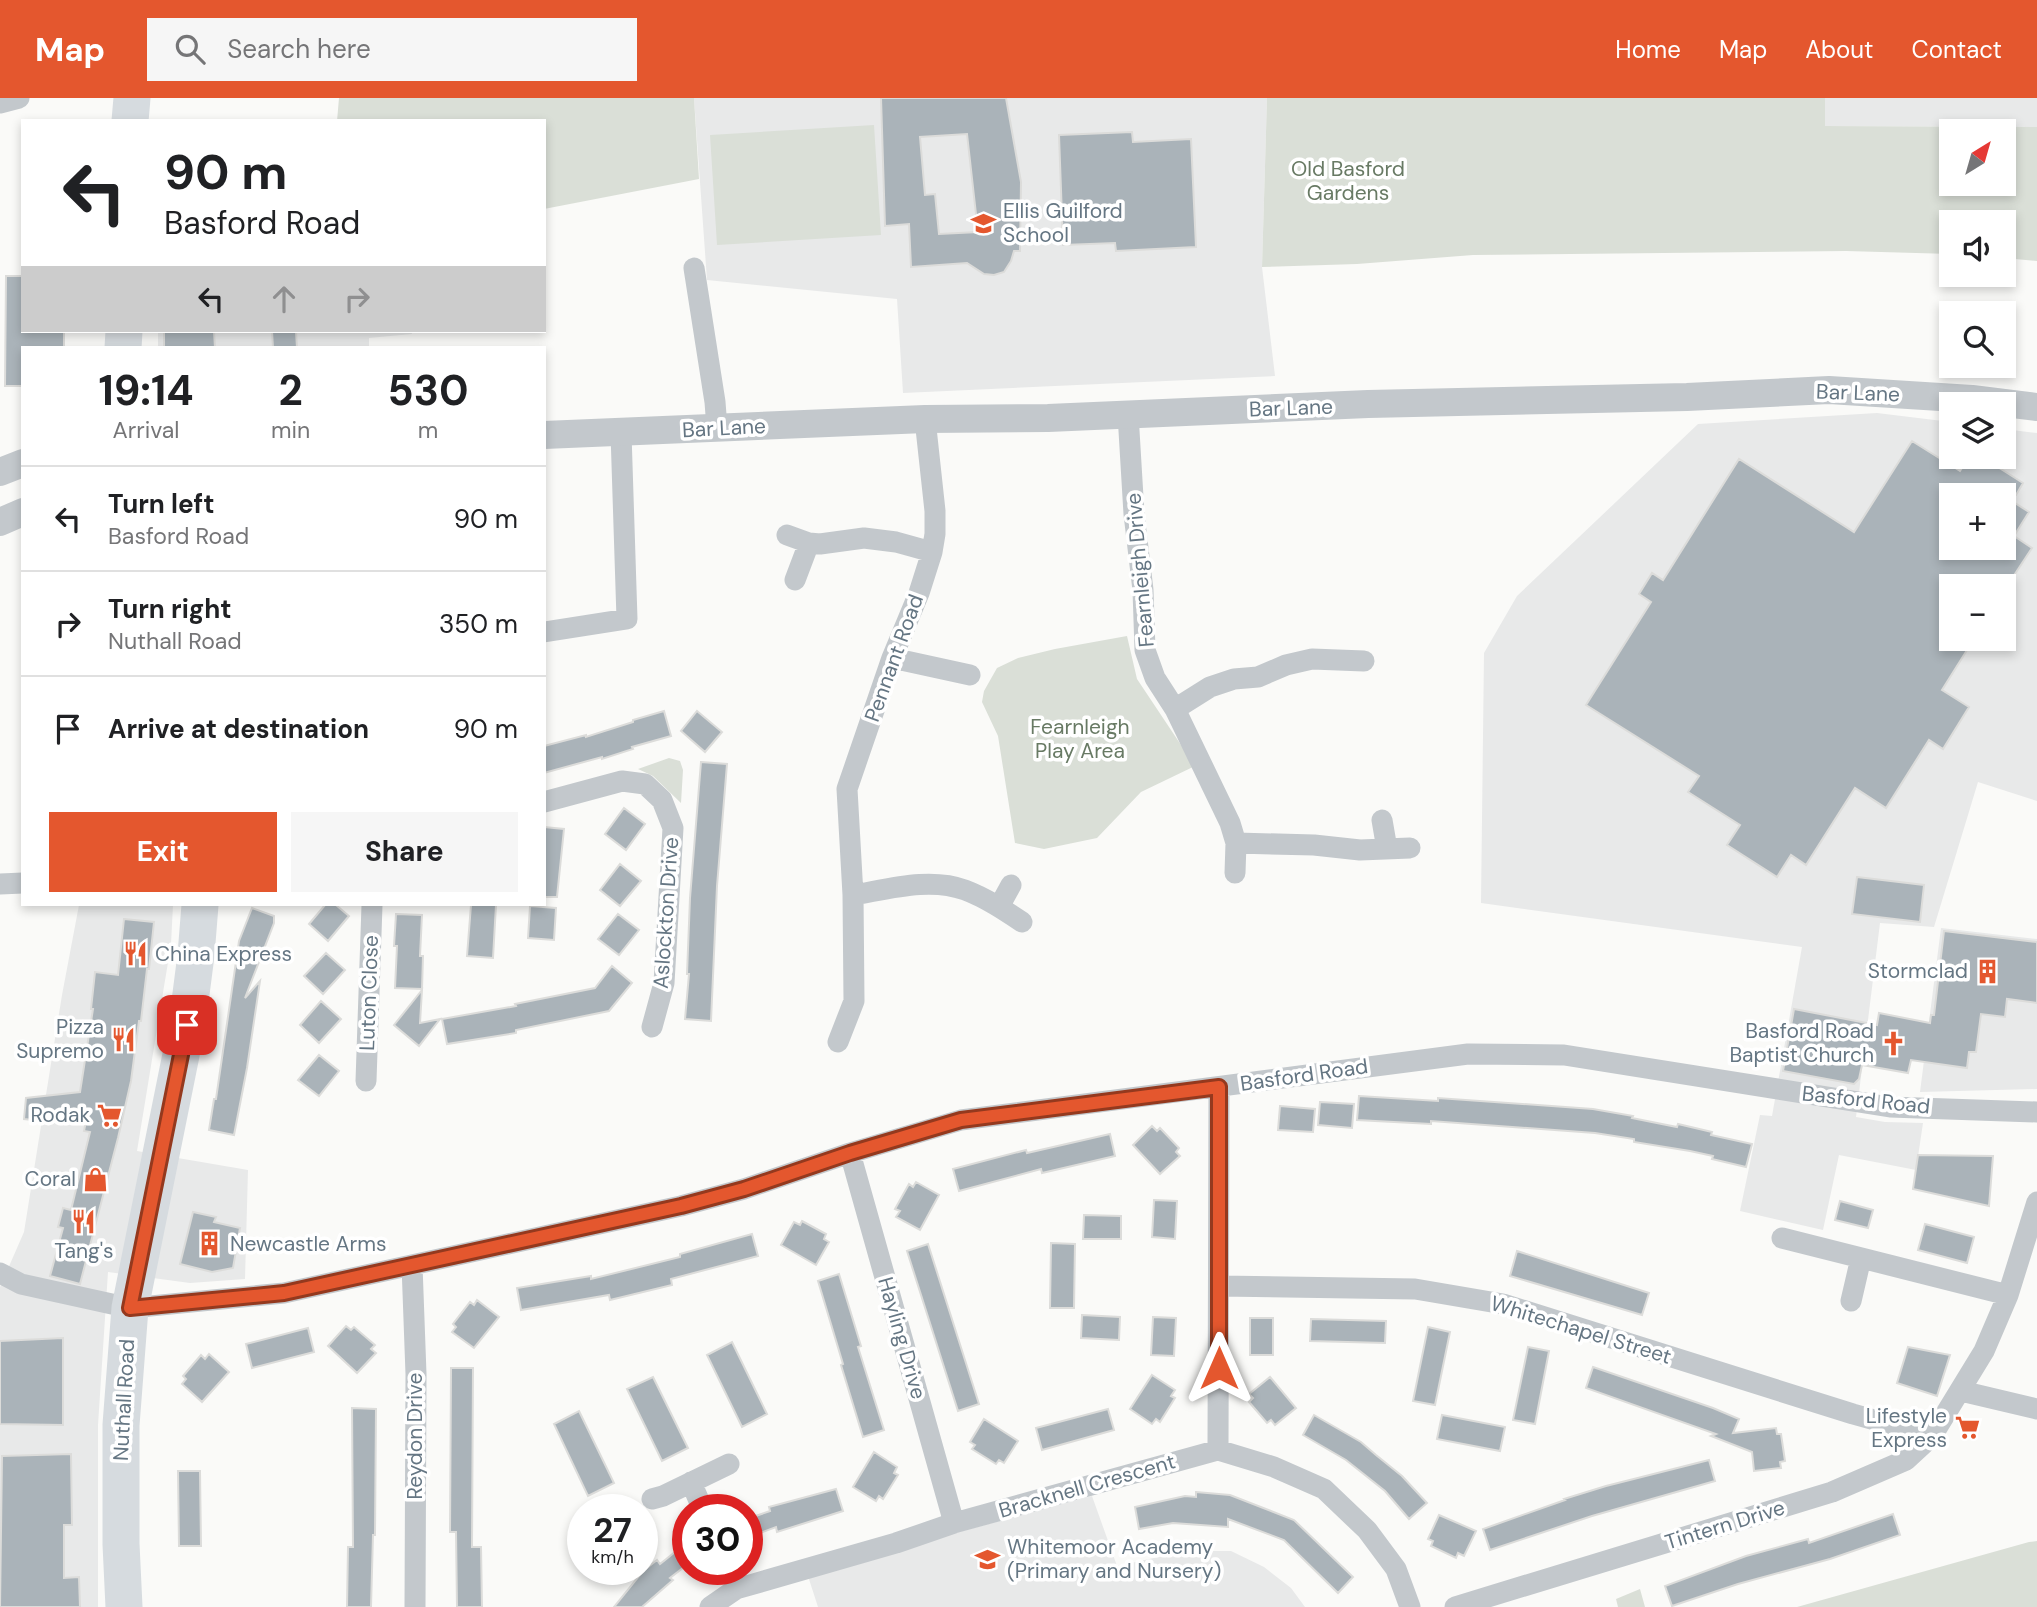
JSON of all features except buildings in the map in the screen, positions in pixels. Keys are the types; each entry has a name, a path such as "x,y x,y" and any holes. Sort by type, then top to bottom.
{"highway":[{"path":"130,119 132,98"},
{"name":"Nuthall Road","path":"124,1607 121,1425 130,1308 187,1025 197,955 200,906"}],"street":[{"path":"0,103 19,98"},
{"path":"694,268 717,428"},
{"name":"Bar Lane","path":"546,435 925,419 1048,418 1368,404 1687,397 1829,390 1972,399 2037,407"},
{"name":"Fearnleigh Drive","path":"1128,414 1133,514 1143,590 1145,650 1155,678 1175,709 1230,823 1236,843 1235,873"},
{"name":"Pennant Road","path":"838,1042 863,1003 847,789 932,552 935,511 925,419"},
{"path":"546,632 627,619 621,433"},
{"path":"0,472 21,464"},
{"path":"0,522 21,513"},
{"path":"787,535 820,544 864,538 896,542 932,552"},
{"path":"795,580 809,543"},
{"path":"892,658 970,675"},
{"path":"1175,709 1210,687 1234,679 1258,677 1286,665 1312,659 1364,660"},
{"name":"Aslockton Drive","path":"546,801 622,781 645,784 662,800 673,828 664,983 652,1027"},
{"path":"1382,820 1387,849"},
{"path":"1236,843 1314,845 1360,850 1410,848"},
{"path":"0,884 21,883"},
{"path":"853,895 919,884 941,884 964,890 1022,922"},
{"path":"999,907 1012,885"},
{"name":"Luton Close","path":"366,1082 372,906"},
{"name":"Basford Road","path":"0,1273 21,1284 130,1308 284,1293 681,1206 744,1189 850,1153 961,1120 1468,1054 1564,1055 1870,1104 2037,1112"},
{"path":"1219,1087 1218,1450 1274,1467 1324,1489 1367,1530 1396,1569 1410,1607"},
{"name":"Hayling Drive","path":"850,1153 954,1523"},
{"name":"Tintern Drive","path":"1455,1607 1832,1492 1906,1460 1932,1436 1984,1351 2008,1295 2037,1202"},
{"path":"1782,1238 2008,1295"},
{"path":"1851,1301 1861,1258"},
{"name":"Reydon Drive","path":"412,1265 416,1374 415,1607"},
{"path":"2015,1273 2037,1276"},
{"name":"Whitechapel Street","path":"1220,1286 1415,1289 1503,1304 1853,1414 1932,1436"},
{"path":"1961,1391 2037,1409"},
{"name":"Bracknell Crescent","path":"763,1573 896,1543 954,1523 1218,1450"},
{"path":"658,1497 729,1464"},
{"path":"691,1482 696,1494"},
{"name":"Bracknell Crescent","path":"710,1607 728,1585"}],"shaded area":[{"name":"Ellis Guilford School","path":"694,98 1267,98 1262,267 1275,376 903,393 897,299 707,280"},
{"path":"1825,98 2037,98 2037,127 2016,127 2016,119 1939,119 1939,127 1825,126"},
{"path":"158,333 412,334 369,338 369,346 158,346"},
{"path":"1877,413 1939,421 1939,469 2016,469 2016,430 2037,433 2037,801 1978,782 1934,927 1880,923 1856,1117 1885,1122 1923,1123 1916,1170 1839,1155 1823,1230 1740,1211 1760,1115 1772,1116 1802,947 1481,903 1484,653 1517,596 1698,424"},
{"path":"79,906 173,906 171,944 137,1151 248,1170 245,1279 190,1283 108,1272 98,1425 98,1607 0,1607 0,1287 24,1232"},
{"path":"1941,928 2037,939 2037,1089 1920,1092"},
{"name":"Whitemoor Academy (Primary and Nursery)","path":"1092,1496 1117,1566 1186,1551 1231,1551 1264,1567 1291,1588 1305,1607 818,1607 807,1573"}],"green space":[{"path":"339,98 694,98 699,179 546,209 546,119 337,119"},
{"name":"Old Basford Gardens","path":"1267,98 1825,98 1825,126 1939,127 1939,196 2016,196 2016,127 2037,127 2037,261 2016,259 2016,210 1939,210 1939,254 1846,251 1473,255 1357,264 1262,267"},
{"path":"874,125 881,235 717,245 710,135"},
{"name":"Fearnleigh Play Area","path":"1127,636 1137,679 1195,766 1141,792 1097,838 1044,849 1015,843 998,736 982,702 984,691 997,668 1018,658"},
{"path":"669,758 680,761 683,770 681,803 653,776 638,769"},
{"path":"2037,1541 2037,1607 1797,1607 2029,1542"},
{"path":"1640,1589 1645,1607 1618,1607 1616,1599"}],"place":[{"name":"Ellis Guilford School","path":"983,223"},
{"name":"China Express","path":"135,954"},
{"name":"Stormclad","path":"1988,971"},
{"name":"Pizza Supremo","path":"124,1039"},
{"name":"Basford Road Baptist Church","path":"1894,1043"},
{"name":"Rodak","path":"110,1115"},
{"name":"Coral","path":"96,1179"},
{"name":"Tang's","path":"84,1222"},
{"name":"Newcastle Arms","path":"210,1244"},
{"name":"Lifestyle Express","path":"1967,1428"},
{"name":"Whitemoor Academy (Primary and Nursery)","path":"987,1559"}],"route":[{"path":"187,1025 130,1308 284,1293 681,1206 744,1189 850,1153 961,1120 1219,1087 1219,1368"}]}
